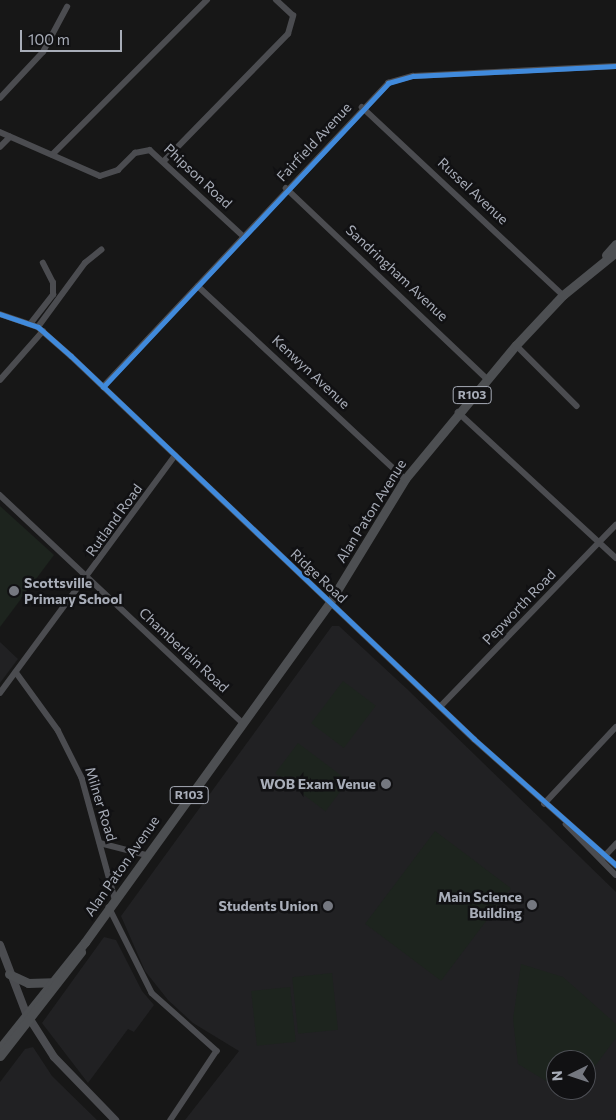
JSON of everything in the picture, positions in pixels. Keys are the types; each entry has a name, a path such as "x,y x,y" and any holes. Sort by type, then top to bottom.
{"main road":[{"name":"Alan Paton Avenue","path":"0,1056 52,982 85,942 241,721 330,602 404,479 458,412 516,345 563,295 601,261 616,244"},
{"name":"Alan Paton Avenue","path":"601,261 616,252"},
{"name":"Alan Paton Avenue","path":"0,1048 71,968 85,942"},
{"path":"9,974 28,983 52,982"}],"street":[{"path":"52,155 207,0"},
{"path":"165,160 288,34 293,16 276,0"},
{"path":"0,98 43,52 67,7"},
{"name":"Fairfield Avenue","path":"103,387 198,286 242,234 380,88 400,78 616,66"},
{"name":"Russel Avenue","path":"362,107 563,295"},
{"name":"Phipson Road","path":"0,132 100,176 113,174 141,150 150,150 165,160 242,234"},
{"path":"0,147 10,137"},
{"name":"Sandringham Avenue","path":"286,188 487,379"},
{"path":"0,380 40,329 85,263 101,250"},
{"path":"31,324 53,294 53,283 43,263"},
{"name":"Kenwyn Avenue","path":"198,286 404,479"},
{"name":"Ridge Road","path":"0,314 31,324 40,329 544,804 616,865"},
{"path":"516,345 577,406"},
{"path":"458,412 616,558"},
{"name":"Rutland Road","path":"0,693 88,579 175,456"},
{"name":"Chamberlain Road","path":"0,495 241,721"},
{"name":"Pepworth Road","path":"440,707 616,524"},
{"name":"Milner Road","path":"16,672 72,755 100,843 112,903 152,993 215,1047 215,1060 171,1120"},
{"path":"544,804 616,727"},
{"name":"Ridge Road","path":"565,822 600,861 616,875"},
{"path":"100,843 146,855"},
{"path":"600,861 616,844"},
{"path":"0,946 9,974 28,1016 61,1067 115,1120"}],"shaded area":[{"name":"Scottsville Primary School","path":"0,506 54,555 0,627"},
{"path":"332,626 339,626 407,689 616,892 616,1120 185,1120 239,1051 193,1023 168,1000 145,971 121,916"},
{"path":"0,642 18,659 0,683"},
{"path":"343,681 376,706 344,748 311,723"},
{"path":"298,743 348,781 325,811 275,773"},
{"path":"435,831 511,888 441,981 365,924"},
{"path":"104,937 116,940 142,991 154,1005 134,1032 128,1029 88,1083 42,1023"},
{"path":"521,964 563,977 616,1024 616,1038 596,1065 596,1050 546,1050 546,1081 518,1064 513,1019"},
{"path":"332,973 338,1030 298,1034 292,977"},
{"path":"290,987 296,1042 257,1046 251,991"},
{"path":"33,1047 52,1076 97,1120 0,1120 0,1082 25,1049"}],"cycle path":[{"path":"103,387 388,83 413,76 616,66"},
{"path":"0,314 38,327 71,356 474,739 616,865"}],"place":[{"name":"Scottsville Primary School","path":"14,591"},
{"name":"WOB Exam Venue","path":"386,784"},
{"name":"Main Science Building","path":"532,905"},
{"name":"Students Union","path":"328,906"}]}
